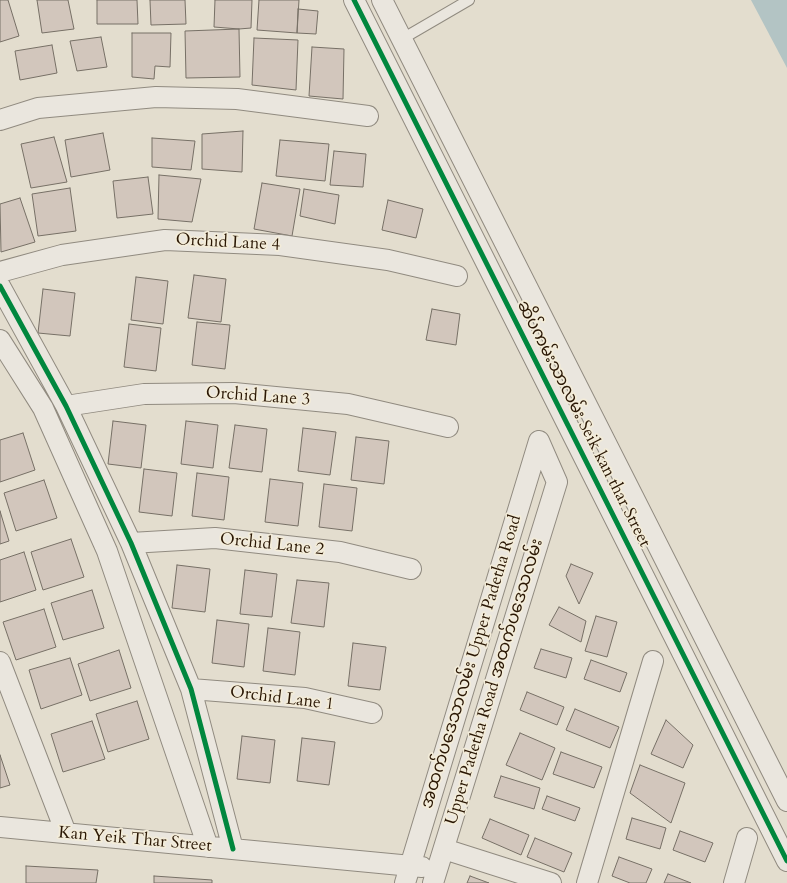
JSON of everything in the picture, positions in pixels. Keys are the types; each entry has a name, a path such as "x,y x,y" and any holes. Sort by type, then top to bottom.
{"street":[{"name":"ဆိပ်ကမ်းသာလမ်း Seik kan thar Street","path":"354,0 787,861"},
{"name":"ဆိပ်ကမ်းသာလမ်း Seik kan thar Street","path":"382,0 787,801"},
{"path":"0,120 38,108 156,97 237,99 368,116"},
{"name":"Orchid Lane 4","path":"0,272 62,255 165,240 280,245 388,260 457,276"},
{"path":"0,286 66,406 131,543 190,689 233,849"},
{"path":"0,340 43,408 107,551 208,847"},
{"name":"Orchid Lane 3","path":"66,406 144,394 234,393 348,404 448,427"},
{"name":"Upper Padetha Road အထက်ပဒေသလမ်း","path":"435,876 557,482 539,441"},
{"name":"အထက်ပဒေသာလမ်း Upper Padetha Road","path":"407,874 539,441"},
{"name":"Orchid Lane 2","path":"131,543 215,538 340,552 411,569"},
{"path":"587,883 653,661"},
{"path":"0,662 66,834"},
{"name":"Orchid Lane 1","path":"190,689 304,698 372,713"},
{"name":"Kan Yeik Thar Street","path":"0,827 208,847 319,853 407,874 435,876"},
{"path":"734,883 747,838"},
{"path":"444,849 551,883"}],"lane":[{"path":"402,39 469,0"}],"shaded area":[{"path":"751,0 787,0 787,68"}],"building":[{"path":"0,0 8,0 19,36 0,42"},
{"path":"37,0 68,0 74,29 42,33"},
{"path":"97,0 137,0 138,24 97,24"},
{"path":"150,0 185,0 186,24 151,25"},
{"path":"215,0 252,0 251,28 239,29 214,27"},
{"path":"259,0 299,0 297,33 257,30"},
{"path":"298,9 318,11 316,34 297,33"},
{"path":"239,29 240,77 186,78 185,31"},
{"path":"132,33 171,33 170,67 155,66 154,79 132,77"},
{"path":"101,37 107,67 77,71 70,41"},
{"path":"254,38 298,40 296,90 252,85"},
{"path":"52,45 57,73 20,80 15,51"},
{"path":"312,47 344,49 343,99 309,96"},
{"path":"243,131 242,172 202,169 202,134"},
{"path":"103,133 110,170 71,177 65,140"},
{"path":"54,137 67,182 31,188 21,144"},
{"path":"152,138 195,141 191,170 152,167"},
{"path":"280,140 329,144 325,181 276,176"},
{"path":"334,151 366,154 363,187 330,185"},
{"path":"159,175 201,179 192,222 158,219"},
{"path":"148,177 153,214 117,218 113,181"},
{"path":"262,183 300,189 292,236 254,229"},
{"path":"70,188 76,231 38,236 32,194"},
{"path":"304,189 339,195 335,224 300,216"},
{"path":"20,198 35,242 1,252 0,204"},
{"path":"388,200 423,209 416,238 382,230"},
{"path":"194,275 226,279 221,322 188,318"},
{"path":"136,277 168,281 163,324 131,320"},
{"path":"43,289 75,293 70,336 38,333"},
{"path":"432,309 460,314 456,345 426,340"},
{"path":"197,322 230,325 225,369 192,365"},
{"path":"129,324 161,328 156,371 124,367"},
{"path":"113,421 146,425 141,468 108,464"},
{"path":"186,421 218,425 213,468 181,464"},
{"path":"235,425 267,429 262,472 229,468"},
{"path":"303,428 336,432 330,475 298,471"},
{"path":"23,433 35,470 0,482 0,440"},
{"path":"356,437 389,441 384,484 351,480"},
{"path":"144,469 177,473 172,516 139,512"},
{"path":"197,473 229,477 224,520 192,516"},
{"path":"270,479 303,483 298,526 265,522"},
{"path":"44,480 57,518 16,531 4,493"},
{"path":"324,484 357,488 352,531 319,527"},
{"path":"0,511 9,541 0,544"},
{"path":"71,539 84,577 43,590 31,552"},
{"path":"24,552 36,590 0,602 0,560"},
{"path":"571,564 593,573 579,604 566,576"},
{"path":"177,565 210,569 205,612 172,608"},
{"path":"245,570 277,574 272,617 240,614"},
{"path":"297,580 329,583 324,627 291,623"},
{"path":"92,590 104,628 63,640 51,603"},
{"path":"559,607 586,621 581,642 549,625"},
{"path":"44,609 56,647 16,660 3,622"},
{"path":"596,616 617,622 607,657 585,651"},
{"path":"217,620 249,624 244,667 212,663"},
{"path":"268,628 300,632 295,675 263,671"},
{"path":"353,643 386,647 380,690 348,686"},
{"path":"541,649 572,658 566,678 534,668"},
{"path":"119,650 131,688 90,701 78,664"},
{"path":"70,658 82,695 41,709 29,670"},
{"path":"591,660 627,673 620,692 584,679"},
{"path":"527,692 564,707 557,725 520,710"},
{"path":"137,701 149,739 108,752 96,714"},
{"path":"575,709 619,727 610,748 566,730"},
{"path":"666,720 693,745 683,768 651,754"},
{"path":"92,721 105,759 63,772 51,734"},
{"path":"520,733 555,748 542,780 506,765"},
{"path":"242,736 275,740 270,783 237,779"},
{"path":"302,738 335,742 329,785 297,781"},
{"path":"561,752 602,767 594,788 553,774"},
{"path":"0,755 10,785 0,788"},
{"path":"640,765 685,783 671,823 630,793"},
{"path":"501,776 540,788 534,809 494,797"},
{"path":"547,796 580,808 575,821 542,809"},
{"path":"632,818 666,828 660,849 626,839"},
{"path":"490,819 529,835 521,855 482,838"},
{"path":"680,831 713,843 705,862 673,850"},
{"path":"535,838 572,853 564,872 527,857"},
{"path":"619,857 652,869 646,883 630,883 612,876"},
{"path":"26,866 98,870 96,883 26,883"},
{"path":"668,874 691,883 664,883"},
{"path":"154,876 212,880 212,883 154,883"},
{"path":"470,876 489,883 467,883"}],"cycle path":[{"path":"354,0 787,861"},
{"path":"0,286 66,406 131,543 191,689 233,849"}]}
